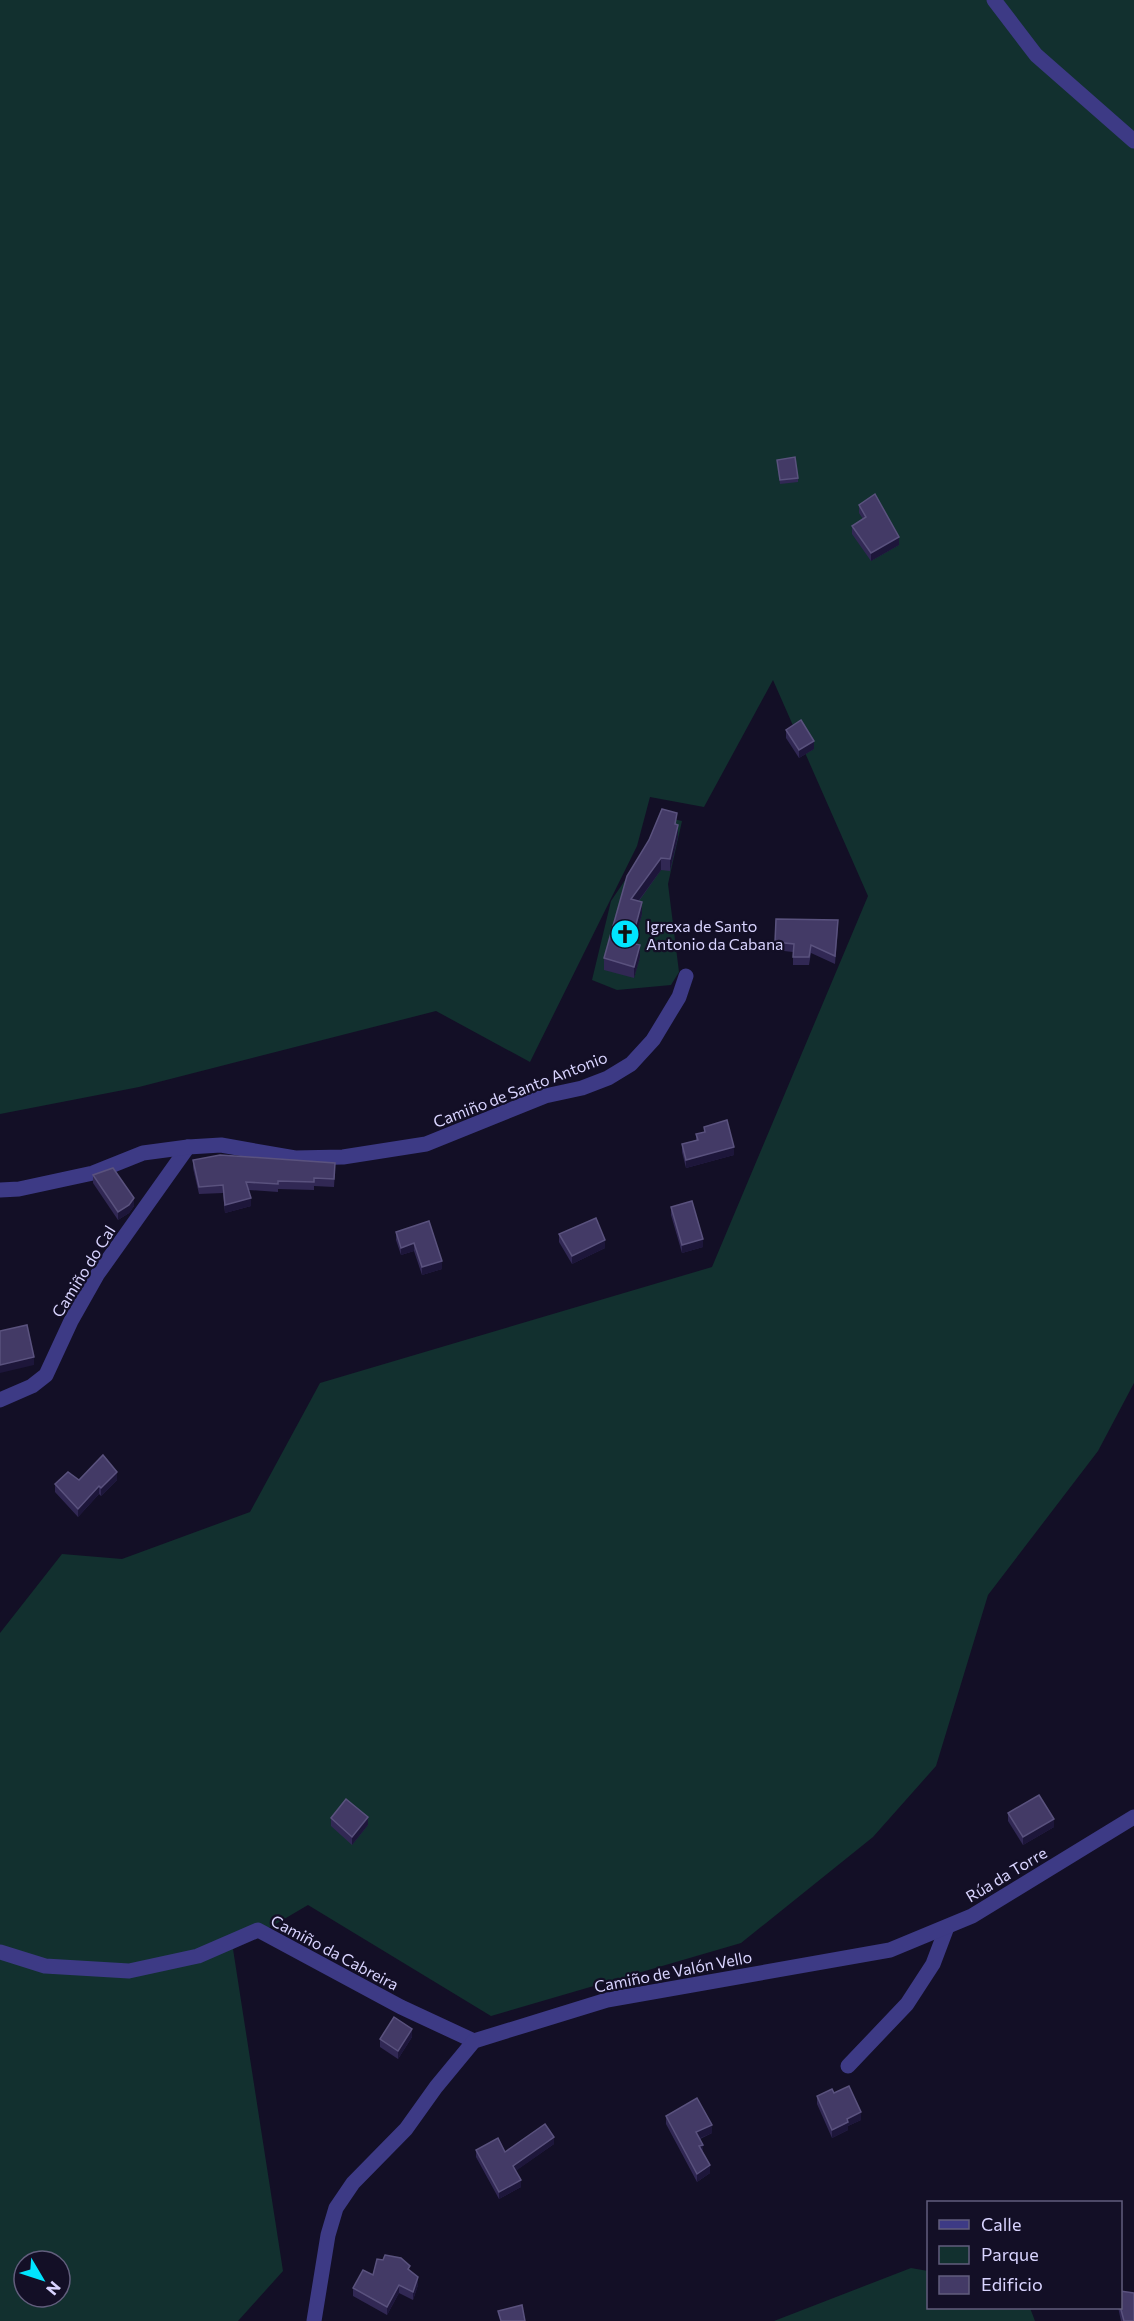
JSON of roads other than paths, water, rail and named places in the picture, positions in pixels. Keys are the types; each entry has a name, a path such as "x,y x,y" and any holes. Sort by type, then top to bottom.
{"street":[{"path":"994,0 1036,55 1134,141"},
{"name":"Camiño de Santo Antonio","path":"0,1190 19,1189 93,1173 143,1153 188,1147 221,1145 296,1158 343,1157 426,1144 545,1096 600,1082 631,1064 653,1040 679,997 686,976"},
{"name":"Camiño do Cal","path":"0,1400 32,1386 46,1375 71,1321 97,1275 188,1147"},
{"name":"Rúa da Torre","path":"890,1950 972,1916 1134,1817"},
{"path":"848,2066 908,2004 933,1964 947,1927"},
{"name":"Camiño da Cabreira","path":"0,1952 45,1966 129,1971 198,1956 258,1930 401,2007 474,2042"},
{"name":"Camiño de Valón Vello","path":"474,2042 607,2000 890,1950"},
{"path":"314,2321 328,2235 336,2208 353,2183 406,2129 436,2087 474,2042"}],"place":[{"name":"Igrexa de Santo Antonio da Cabana","path":"625,934"}]}
